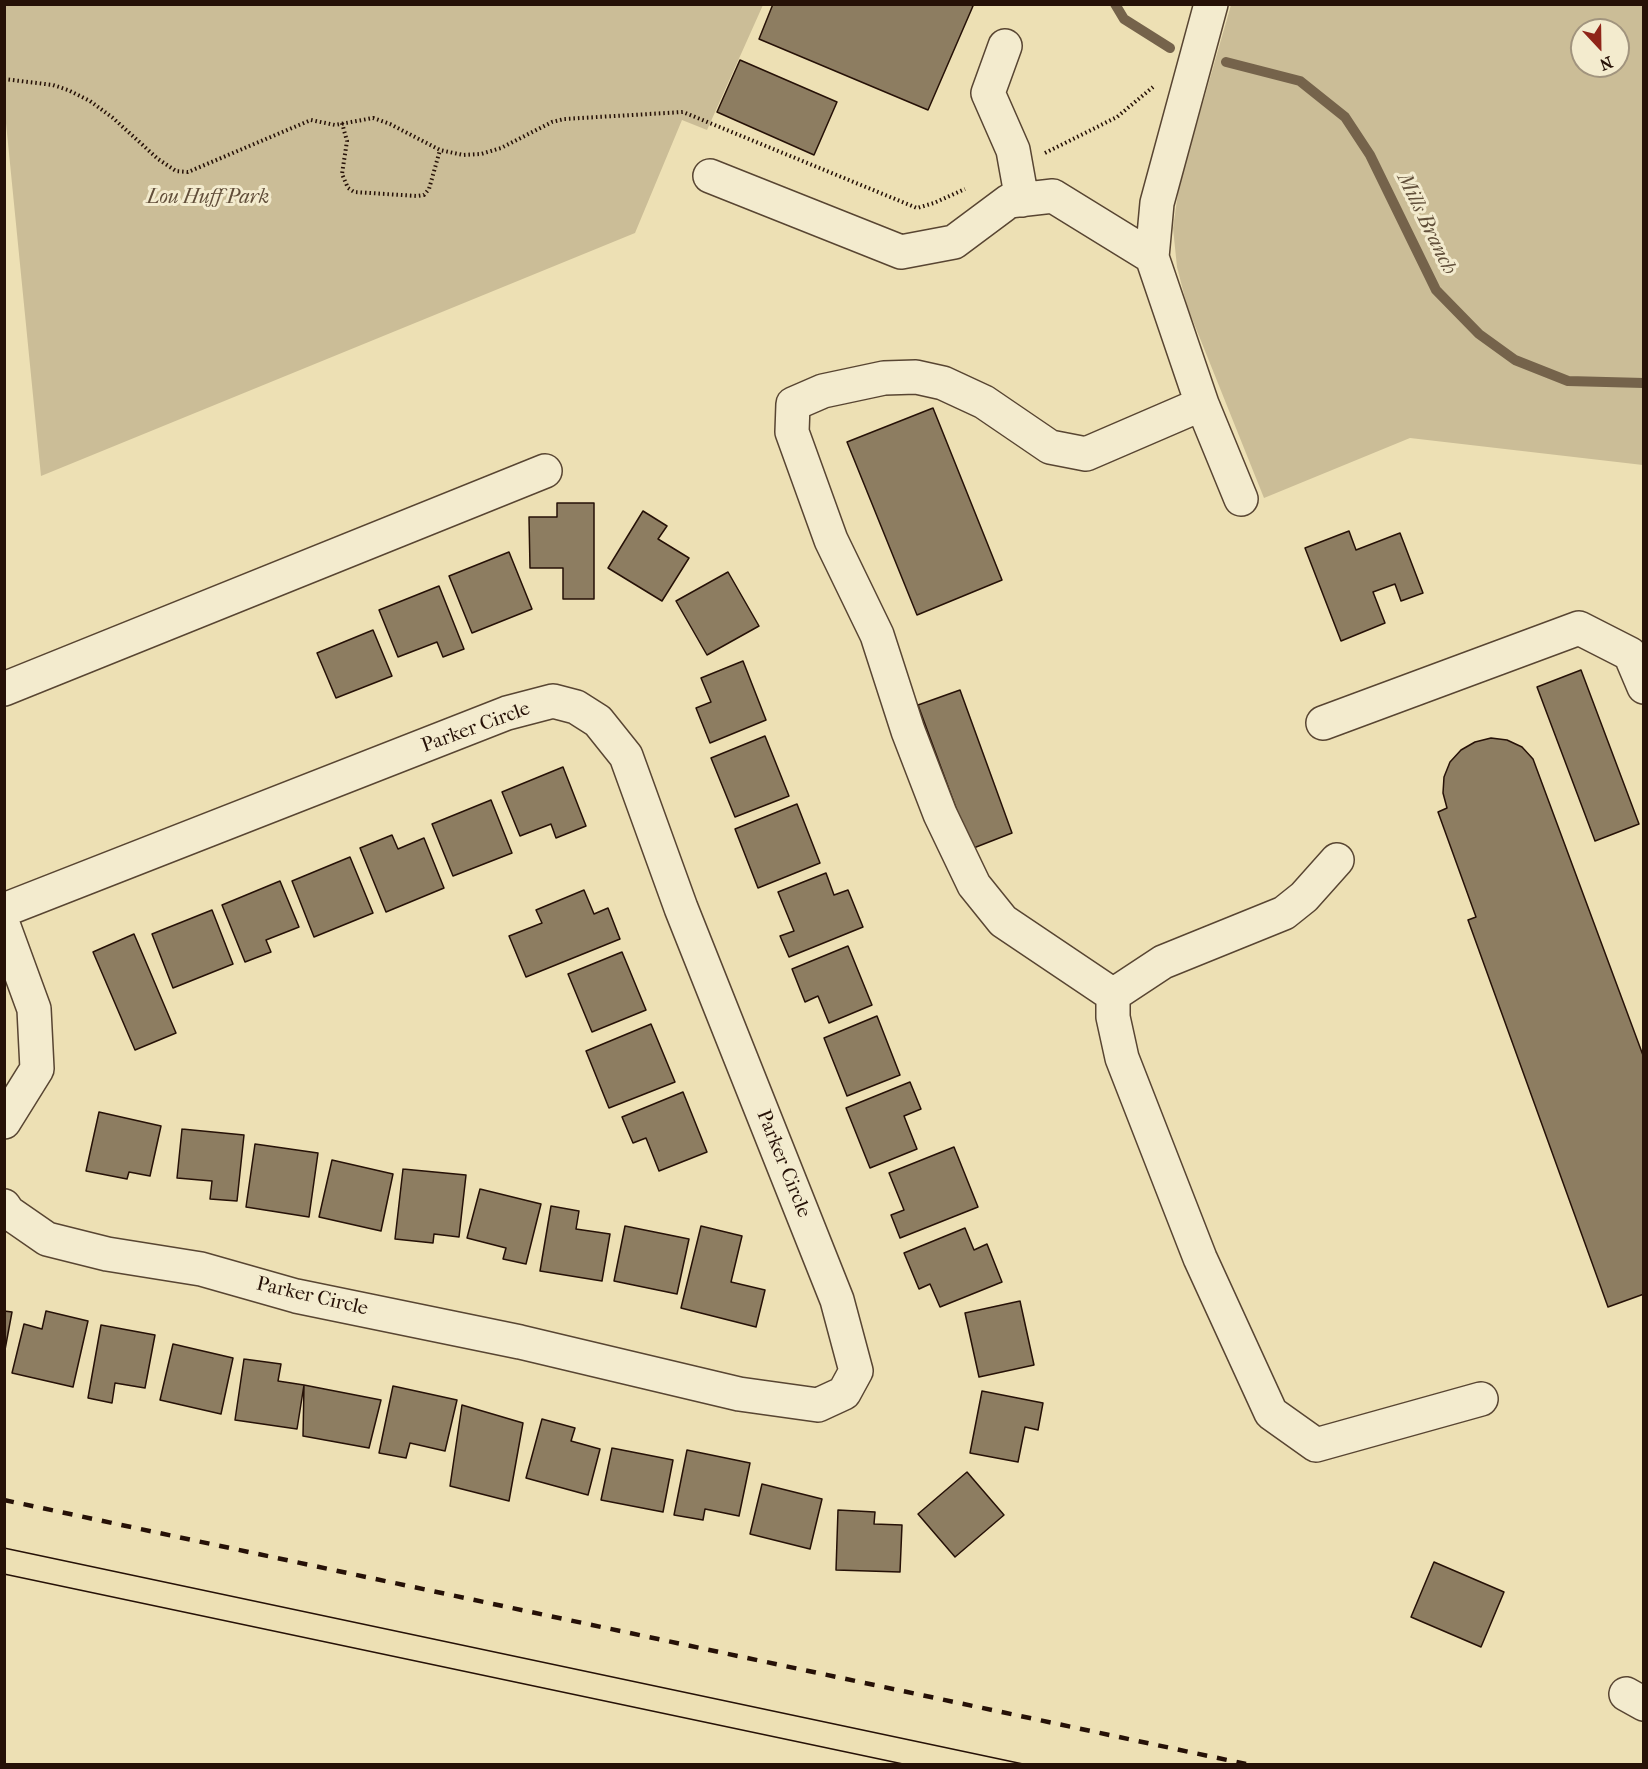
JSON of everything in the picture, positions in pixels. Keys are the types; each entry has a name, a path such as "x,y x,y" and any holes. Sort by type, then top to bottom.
{"street":[{"path":"1211,4 1157,203 1152,257 1202,404 1241,500"},
{"path":"1005,46 988,93 1013,150 1022,200"},
{"path":"710,176 901,252 954,242 1009,201 1053,196 1152,257"},
{"path":"1113,995 1003,921 974,885 940,814 908,731 877,635 831,540 792,432 793,404 823,391 884,378 916,377 943,384 984,402 1050,447 1086,454 1202,404"},
{"path":"4,689 545,471"},
{"path":"1323,723 1579,628 1630,654 1644,687"},
{"name":"Parker Circle","path":"4,910 507,713 553,702 576,707 598,721 626,756 681,908 837,1300 856,1371 844,1393 818,1405 739,1394 520,1342 296,1296 201,1269 107,1254 47,1239 8,1212 4,1206"},
{"path":"1113,995 1162,962 1284,913 1304,897 1337,860"},
{"path":"4,927 34,1009 37,1070 4,1122"},
{"path":"1113,995 1113,1017 1122,1058 1200,1258 1270,1413 1316,1445 1481,1399"}],"path":[{"path":"1040,156 1117,117 1146,94 1160,78"},
{"path":"4,79 53,85 90,101 113,118 158,159 176,171 188,172 311,120 335,125 373,118 390,124 440,150 463,155 481,154 501,148 552,122 564,119 683,112 917,208 968,188"},
{"path":"342,123 347,141 342,174 348,188 354,192 424,195 429,189 440,150"}],"green space":[{"name":"Lou Huff Park","path":"4,5 763,5 707,130 682,120 635,233 41,476 5,113"},
{"path":"1231,5 1643,5 1643,465 1410,438 1264,498 1187,306 1177,267 1173,228 1179,186"}],"building":[{"path":"773,4 969,4 973,6 928,110 759,39"},
{"path":"740,60 837,102 814,155 717,112"},
{"path":"933,408 1002,580 917,615 847,442"},
{"path":"557,503 594,503 594,599 563,599 563,568 530,568 529,517 557,517"},
{"path":"643,511 667,526 658,539 689,558 662,601 608,568"},
{"path":"1349,531 1356,550 1400,533 1423,593 1401,601 1395,584 1373,592 1385,623 1341,641 1305,548"},
{"path":"509,552 532,609 472,633 449,576"},
{"path":"728,572 759,626 707,655 676,601"},
{"path":"439,586 464,649 443,657 437,642 398,657 379,610"},
{"path":"373,630 392,676 336,698 317,653"},
{"path":"743,661 766,720 710,743 696,708 711,702 701,678"},
{"path":"1581,670 1639,824 1595,841 1537,687"},
{"path":"960,690 1012,833 971,849 918,705"},
{"path":"765,736 789,796 735,817 711,758"},
{"path":"1491,738 1507,740 1522,747 1533,759 1644,1058 1644,1294 1608,1307 1468,920 1476,917 1438,812 1447,808 1443,793 1444,777 1450,762 1461,750 1475,742"},
{"path":"563,767 586,826 556,838 551,824 520,836 502,792"},
{"path":"491,800 512,853 453,876 432,824"},
{"path":"797,804 820,863 758,888 735,829"},
{"path":"392,835 398,849 424,838 444,888 386,912 360,848"},
{"path":"350,857 373,913 314,937 292,881"},
{"path":"826,873 834,895 848,890 863,927 789,957 780,936 794,931 778,892"},
{"path":"280,881 299,927 266,940 271,952 245,962 222,905"},
{"path":"584,890 594,914 608,908 620,939 526,977 509,936 542,923 536,910"},
{"path":"212,910 233,964 173,988 152,934"},
{"path":"134,934 176,1033 135,1050 93,952"},
{"path":"848,946 872,1005 829,1023 818,996 805,1002 792,969"},
{"path":"622,952 646,1010 592,1032 568,974"},
{"path":"877,1016 900,1075 847,1096 824,1038"},
{"path":"651,1024 675,1082 609,1108 586,1051"},
{"path":"910,1082 921,1109 904,1116 917,1149 870,1168 846,1108"},
{"path":"683,1092 707,1152 659,1171 646,1138 633,1143 622,1117"},
{"path":"99,1112 161,1126 150,1176 129,1172 127,1179 86,1171"},
{"path":"182,1129 244,1135 237,1201 210,1199 212,1181 177,1178"},
{"path":"255,1144 318,1153 309,1217 246,1207"},
{"path":"954,1147 978,1207 900,1238 891,1215 904,1210 889,1173"},
{"path":"332,1160 393,1174 381,1231 319,1217"},
{"path":"403,1169 466,1175 459,1237 434,1234 433,1243 395,1239"},
{"path":"480,1189 541,1204 526,1264 503,1259 506,1248 467,1238"},
{"path":"551,1206 579,1211 576,1229 610,1234 602,1281 540,1271"},
{"path":"625,1226 689,1239 677,1294 614,1281"},
{"path":"701,1226 742,1236 731,1282 765,1290 756,1327 681,1308"},
{"path":"965,1228 974,1250 987,1244 1002,1282 940,1307 930,1284 919,1289 904,1253"},
{"path":"1020,1301 1034,1365 979,1377 965,1313"},
{"path":"4,1311 12,1312 4,1355"},
{"path":"46,1311 88,1321 73,1387 12,1373 24,1324 42,1329"},
{"path":"101,1325 155,1335 145,1388 115,1383 112,1403 88,1398"},
{"path":"173,1344 233,1358 221,1414 160,1400"},
{"path":"244,1359 281,1364 278,1381 304,1385 297,1429 235,1420"},
{"path":"304,1385 381,1400 369,1448 303,1436"},
{"path":"393,1386 457,1400 445,1451 410,1443 406,1458 379,1453"},
{"path":"982,1391 1043,1403 1038,1430 1025,1427 1018,1462 970,1453"},
{"path":"462,1405 523,1423 509,1501 450,1486"},
{"path":"542,1419 575,1428 571,1441 600,1449 588,1495 526,1478"},
{"path":"612,1448 673,1460 663,1512 601,1500"},
{"path":"687,1450 750,1463 739,1516 705,1509 703,1520 674,1515"},
{"path":"967,1472 1004,1515 955,1557 918,1514"},
{"path":"762,1484 822,1499 810,1549 750,1534"},
{"path":"838,1510 875,1512 874,1524 902,1525 900,1572 836,1570"},
{"path":"1434,1562 1504,1592 1481,1647 1411,1617"}],"waterway":[{"name":"Mills Branch","path":"1115,4 1124,19 1170,48"},
{"name":"Mills Branch","path":"1226,62 1300,81 1345,117 1370,155 1436,290 1479,334 1515,360 1568,381 1644,383"}],"tram line":[{"path":"4,1548 1023,1764"},
{"path":"4,1574 903,1764"}],"railway":[{"path":"4,1500 1246,1764"}]}
